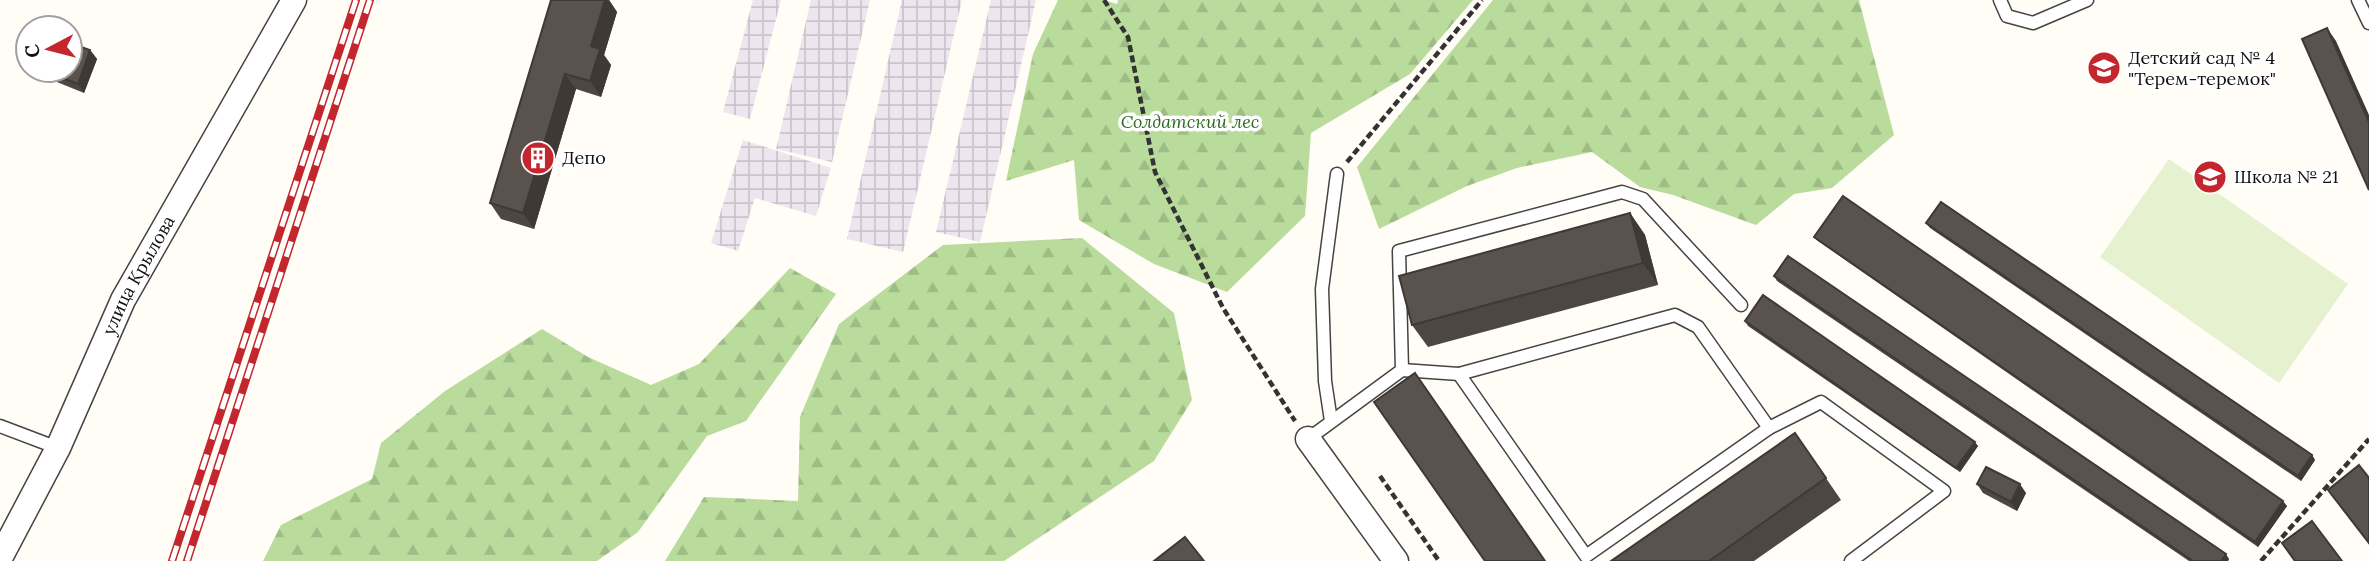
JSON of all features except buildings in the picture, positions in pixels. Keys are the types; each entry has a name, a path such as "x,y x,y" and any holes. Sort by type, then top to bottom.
{"street":[{"name":"улица Крылова","path":"0,558 58,448 123,300 294,0"},
{"path":"1308,439 1396,561"}],"lane":[{"path":"2000,0 2007,16 2033,23 2087,0"},
{"path":"2358,0 2369,23"},
{"path":"1331,421 1325,381 1322,289 1337,174"},
{"path":"1402,370 1399,251 1622,192 1643,199 1741,305"},
{"path":"1308,439 1402,370 1459,374 1675,315 1698,327 1769,428"},
{"path":"1459,374 1586,556 1769,428 1821,402 1944,491 1854,560"},
{"path":"0,426 58,448"}],"path":[{"path":"1104,0 1128,37 1155,172 1223,308 1262,373 1308,439"},
{"path":"1337,174 1482,0"},
{"path":"2261,561 2369,439"},
{"path":"1380,476 1439,561"}],"shaded area":[{"path":"753,0 781,0 750,119 723,112"},
{"path":"811,0 870,0 832,162 776,149"},
{"path":"902,0 962,0 903,252 847,239"},
{"path":"991,0 1036,0 980,242 936,232"},
{"path":"743,140 831,168 816,216 755,198 738,251 711,243"}],"green space":[{"name":"Солдатский лес","path":"1058,0 1104,0 1117,4 1118,0 1473,0 1410,74 1311,133 1305,216 1227,292 1154,264 1079,220 1074,160 1006,181 1033,54"},
{"path":"1493,0 1859,0 1894,135 1832,188 1794,194 1756,225 1673,195 1640,187 1592,152 1517,168 1467,186 1379,229 1357,167"},
{"path":"2169,159 2348,284 2279,383 2100,257"},
{"path":"1082,238 1174,313 1192,400 1154,461 1004,561 665,561 704,497 798,501 800,417 839,324 943,245"},
{"path":"790,268 836,294 746,421 707,436 638,532 597,561 263,561 281,525 372,479 381,443 445,391 542,329 588,357 651,385 699,364"}],"railway":[{"path":"172,561 356,0"},
{"path":"187,561 370,0"}],"place":[{"name":"Детский сад № 4 \"Терем-теремок\"","path":"2104,68"},
{"name":"Депо","path":"538,158"},
{"name":"Школа № 21","path":"2210,177"}]}
